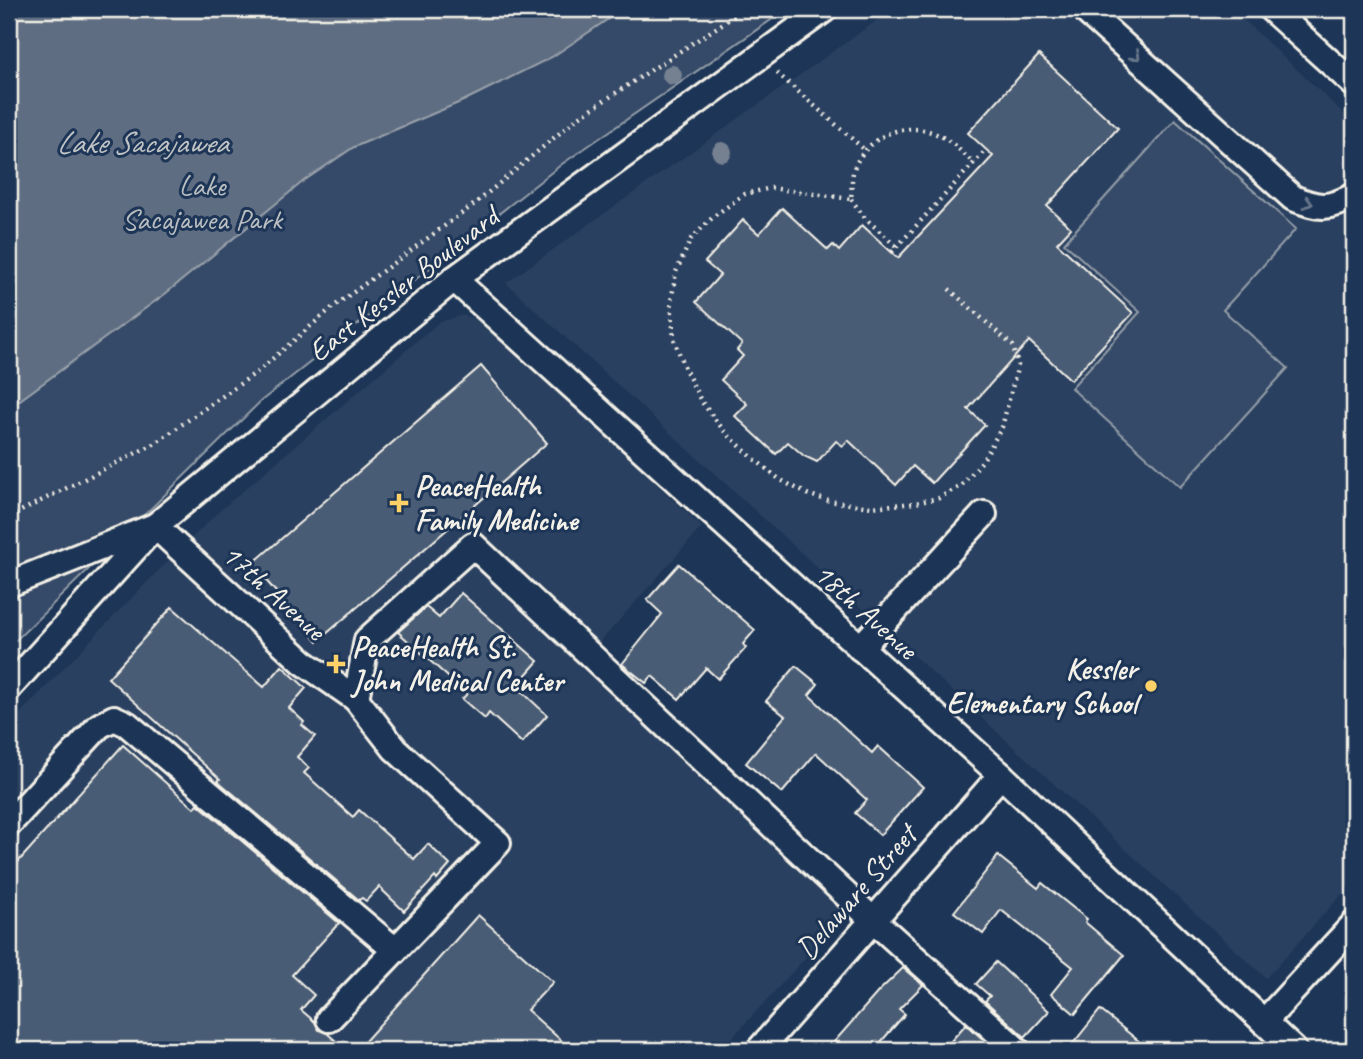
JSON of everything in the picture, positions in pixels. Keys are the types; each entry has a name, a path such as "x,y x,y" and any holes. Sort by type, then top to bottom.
{"street":[{"name":"East Kessler Boulevard","path":"9,584 155,526 454,279 825,9"},
{"path":"1087,9 1088,13 1293,198 1312,206 1333,206 1354,196"},
{"path":"1271,9 1354,84"},
{"name":"18th Avenue","path":"454,279 1001,775 1294,1050"},
{"path":"860,648 984,514"},
{"path":"9,688 155,526"},
{"name":"17th Avenue","path":"155,526 303,662 356,699 394,749 498,843 395,950"},
{"path":"356,699 367,640 473,545 873,920 1017,1050"},
{"path":"9,824 99,726 114,718 127,724 395,950 329,1019"},
{"name":"Delaware Street","path":"759,1050 1001,775"},
{"path":"1264,1022 1354,924"}],"path":[{"path":"9,517 154,444 257,372 332,307 471,206 579,117 745,9"},
{"path":"759,57 866,151"},
{"path":"897,247 864,218 850,199 855,167 875,139 894,131 914,129 934,133 951,142 974,164"},
{"path":"892,252 986,150"},
{"path":"850,199 771,188 745,194 714,216 691,239 676,272 671,302 674,340 685,369 701,401 725,432 753,458 779,480 807,494 828,501 871,507 939,498 962,485 983,460 1002,427 1018,365 1013,346 949,289"}],"shaded area":[{"name":"Kessler Elementary School","path":"893,9 1232,9 1354,123 1354,881 1266,978 506,283"},
{"name":"PeaceHealth St. John Medical Center","path":"464,315 483,322 702,527 600,642 611,685 852,907 721,1050 9,1050 9,725 216,514 439,322"}],"green space":[{"name":"Lake Sacajawea Park","path":"9,9 787,9 562,164 261,401 9,647"},
{"path":"1175,120 1296,229 1223,310 1288,368 1180,487 1071,388 1140,312 1064,243"}],"water":[{"name":"Lake Sacajawea","path":"9,9 623,9 552,57 463,101 354,147 305,180 165,294 9,408"}],"building":[{"path":"1039,55 1118,128 1047,206 1071,228 1057,243 1133,313 1071,380 1029,341 968,409 985,425 932,483 913,466 896,485 848,440 843,446 836,441 817,462 804,456 788,442 776,454 735,416 747,404 721,380 743,356 737,350 742,344 696,302 720,275 705,262 743,220 759,234 782,208 828,250 833,245 839,251 862,225 898,258 993,156 968,133"},
{"name":"PeaceHealth Family Medicine","path":"481,366 547,443 318,641 252,564"},
{"path":"679,564 755,630 743,644 746,648 718,679 706,668 679,699 652,676 646,683 622,664 662,614 647,600"},
{"path":"461,593 538,661 516,686 547,715 522,743 489,713 485,719 462,699 467,694 398,632 426,607 439,618"},
{"path":"172,607 264,687 282,666 306,688 289,708 315,736 297,757 309,768 304,773 353,817 359,810 414,859 428,844 450,865 437,880 435,877 404,911 379,887 366,901 362,898 359,900 218,781 220,779 108,678"},
{"path":"796,666 818,684 809,695 872,753 878,746 923,787 880,835 855,813 867,800 816,753 782,793 746,763 785,716 766,701"},
{"path":"123,745 194,808 198,804 339,923 292,975 314,995 301,1010 315,1022 319,1030 327,1033 346,1050 9,1050 9,872"},
{"path":"998,856 1038,888 1042,883 1087,919 1085,922 1124,955 1075,1014 1051,994 1073,967 1001,910 983,934 954,912"},
{"path":"478,915 553,982 527,1010 572,1050 357,1050"},
{"path":"996,962 1049,1011 1025,1037 985,1001 990,996 976,984"},
{"path":"903,968 923,985 899,1009 905,1014 874,1050 827,1050 879,991"},
{"path":"1100,1010 1150,1050 1068,1050"},
{"path":"966,1024 995,1050 943,1050"}],"place":[{"name":"PeaceHealth Family Medicine","path":"399,503"},
{"name":"PeaceHealth St. John Medical Center","path":"336,664"},
{"name":"Kessler Elementary School","path":"1151,686"}]}
